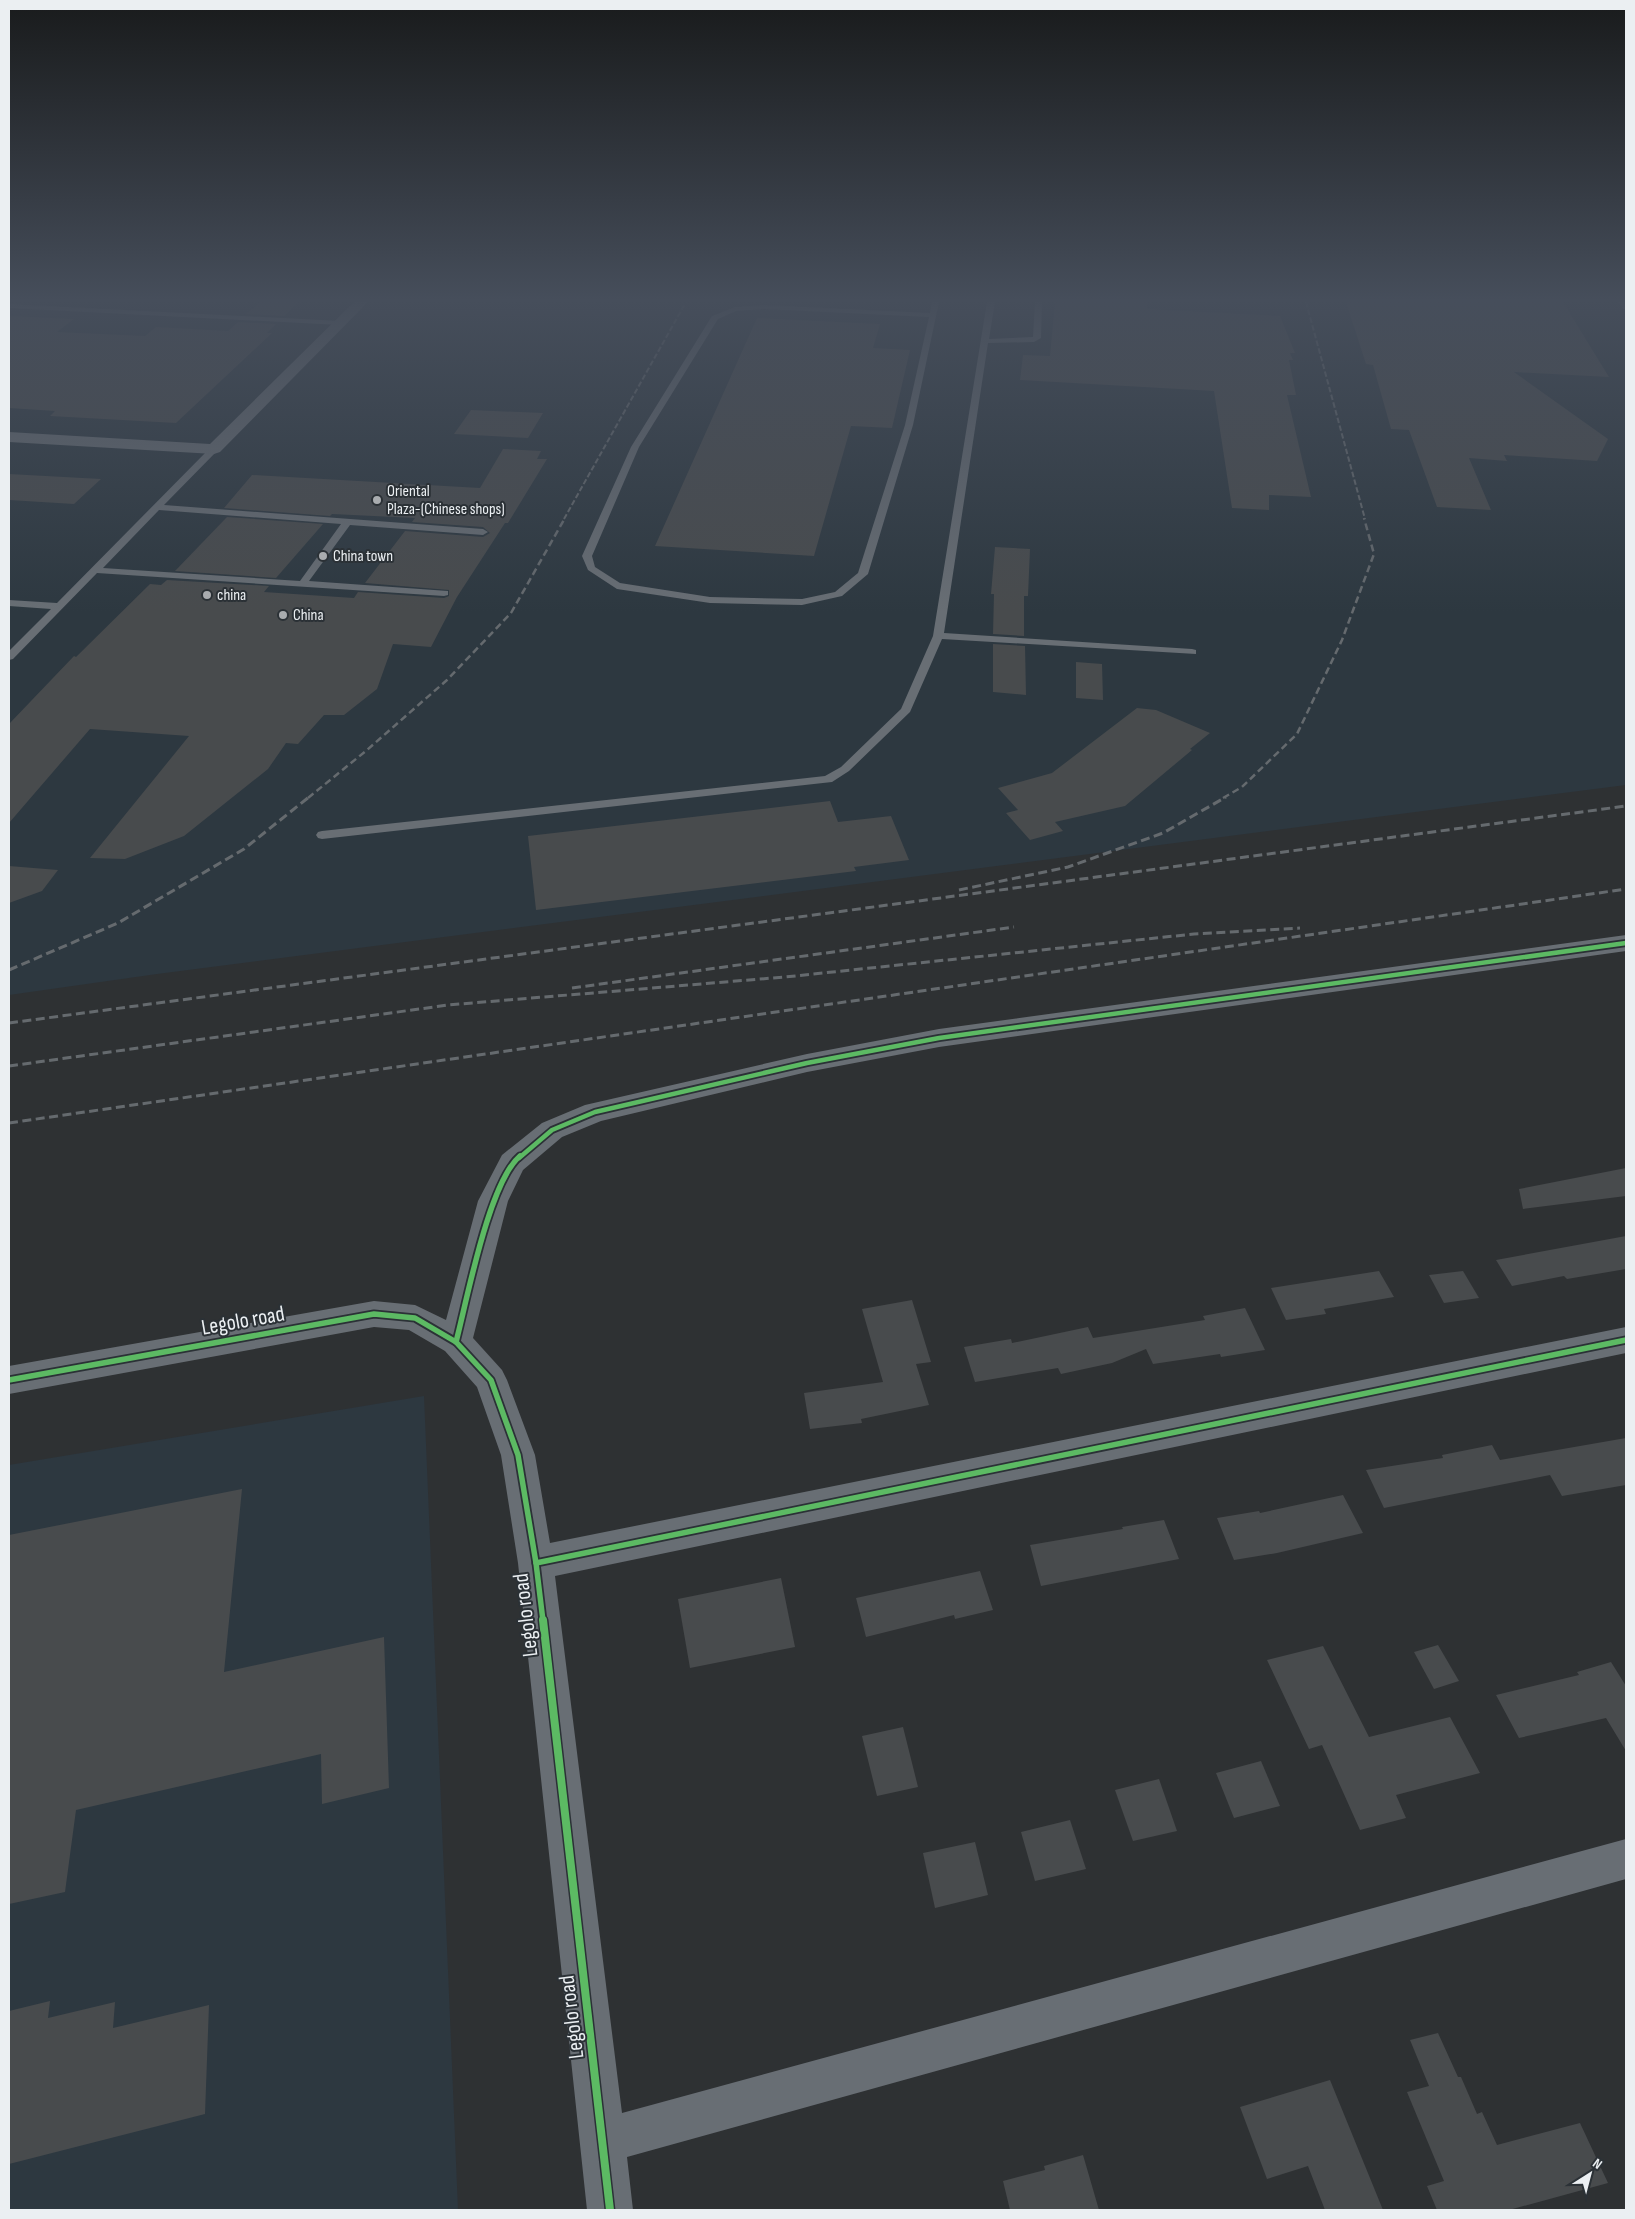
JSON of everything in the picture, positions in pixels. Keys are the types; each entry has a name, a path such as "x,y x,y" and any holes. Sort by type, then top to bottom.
{"street":[{"path":"9,437 214,449 257,406"},
{"path":"456,1342 494,1201 512,1163 552,1130 595,1112 807,1063 939,1038 1626,943"},
{"name":"Legolo road","path":"9,1380 374,1314 415,1318 456,1342 491,1380 518,1456 536,1563 610,2210"},
{"path":"536,1563 1626,1340"},
{"path":"603,2141 1626,1859"}],"lane":[{"path":"661,406 635,447 587,556 591,568 617,586 710,600 802,602 838,594 863,574 913,406"},
{"path":"322,835 828,780 845,769 906,710 938,636 975,406"},
{"path":"9,657 214,449"},
{"path":"157,507 483,532"},
{"path":"303,583 347,522"},
{"path":"95,570 444,593"},
{"path":"9,603 60,606"},
{"path":"938,636 1192,652"}],"shaded area":[{"path":"9,406 1626,406 1626,785 157,974 9,995"},
{"path":"424,1396 458,2210 9,2210 9,1465"}],"building":[{"path":"9,406 195,406 176,423 50,416 55,411 9,408"},
{"path":"718,406 897,406 892,428 851,426 814,556 655,546"},
{"path":"1216,406 1289,406 1311,497 1269,495 1269,510 1232,508"},
{"path":"1384,406 1561,406 1608,439 1597,461 1504,455 1507,461 1469,458 1491,510 1437,507 1409,430 1391,429"},
{"path":"471,410 543,413 528,438 454,434"},
{"path":"503,449 541,451 537,459 547,459 508,523 505,523 457,597 431,647 393,644 377,689 344,715 324,715 298,744 286,743 268,769 184,836 125,859 90,858 189,736 90,729 9,823 9,724 74,656 76,657 150,584 161,585 167,580 269,586 264,592 354,598 358,592 444,598 449,596 449,590 365,583 405,531 483,537 490,533 483,527 412,522 415,518 332,514 330,516 224,508 252,475 480,488"},
{"path":"9,474 101,479 74,504 9,500"},
{"name":"China","path":"227,517 323,524 276,578 175,571"},
{"path":"995,547 1030,549 1028,596 1024,596 1024,636 993,634 994,594 991,594"},
{"path":"993,644 1025,646 1026,695 993,692"},
{"path":"1076,662 1102,664 1103,700 1076,698"},
{"path":"1137,708 1156,710 1210,733 1125,806 1055,822 1063,831 1030,840 1006,813 1018,810 998,788 1052,773"},
{"path":"830,801 838,822 891,816 909,860 854,867 856,871 536,910 528,836"},
{"path":"9,866 58,870 42,891 9,903"},
{"path":"1626,1168 1626,1196 1523,1209 1519,1189"},
{"path":"1626,1236 1626,1269 1567,1279 1564,1276 1512,1286 1496,1260"},
{"path":"1379,1271 1394,1297 1324,1309 1326,1314 1286,1320 1271,1288"},
{"path":"1463,1271 1479,1298 1444,1303 1429,1275"},
{"path":"912,1300 931,1362 916,1364 929,1405 861,1419 862,1423 810,1429 804,1393 883,1382 862,1309"},
{"path":"1245,1308 1265,1350 1221,1357 1220,1354 1153,1364 1146,1349 1112,1363 1061,1374 1058,1368 975,1382 964,1347 1011,1339 1012,1343 1088,1327 1093,1338 1205,1320 1203,1316"},
{"path":"1626,1438 1626,1485 1562,1496 1550,1475 1384,1508 1366,1470 1443,1458 1442,1455 1492,1445 1500,1460"},
{"path":"242,1489 224,1672 384,1637 389,1788 322,1804 321,1754 76,1810 65,1892 9,1904 9,1535"},
{"path":"1343,1495 1363,1533 1277,1553 1234,1560 1217,1518 1259,1511 1260,1513"},
{"path":"1164,1520 1179,1559 1041,1586 1030,1545"},
{"path":"980,1571 993,1610 955,1619 954,1615 866,1637 856,1598"},
{"path":"781,1578 795,1647 690,1668 678,1599"},
{"path":"1438,1645 1459,1681 1434,1689 1414,1652"},
{"path":"1323,1646 1369,1737 1450,1717 1480,1773 1396,1795 1406,1818 1360,1830 1322,1745 1309,1749 1267,1660"},
{"path":"1611,1662 1626,1686 1626,1751 1606,1718 1519,1738 1496,1695 1579,1675 1577,1672"},
{"path":"903,1727 918,1787 877,1796 862,1736"},
{"path":"1261,1761 1280,1806 1234,1818 1216,1773"},
{"path":"1159,1779 1177,1831 1133,1841 1115,1790"},
{"path":"1070,1820 1086,1869 1035,1881 1021,1832"},
{"path":"975,1842 988,1895 935,1908 923,1853"},
{"path":"50,2001 48,2018 115,2002 113,2028 209,2005 205,2114 9,2164 9,2011"},
{"path":"1438,2033 1458,2077 1461,2077 1477,2114 1482,2112 1497,2145 1580,2123 1608,2183 1509,2210 1437,2210 1427,2186 1444,2181 1407,2092 1429,2086 1410,2040"},
{"path":"1330,2080 1383,2210 1325,2210 1308,2166 1267,2179 1240,2107"},
{"path":"1083,2155 1099,2210 1010,2210 1003,2181 1045,2170 1044,2166"}],"railway":[{"path":"564,519 628,406"},
{"path":"1334,406 1365,519"},
{"path":"308,798 367,750 447,680 511,613 565,518"},
{"path":"1223,798 1242,787 1297,734 1342,640 1374,554 1364,518"},
{"path":"9,970 118,923 244,849 309,797"},
{"path":"959,890 1068,867 1163,833 1226,797"},
{"path":"9,1023 1626,806"},
{"path":"9,1123 1626,889"},
{"path":"572,988 1014,927"},
{"path":"9,1066 448,1005 785,977 1194,934 1300,928"}],"cycle path":[{"path":"456,1342 493,1201 512,1163 552,1130 595,1112 807,1063 939,1038 1626,943"},
{"path":"9,1380 374,1314 415,1318 456,1342 491,1380 518,1455 536,1563 610,2210"},
{"path":"536,1563 1626,1340"}],"place":[{"name":"Oriental Plaza-(Chinese shops)","path":"377,500"},
{"name":"China town","path":"323,556"},
{"name":"china","path":"207,595"},
{"name":"China","path":"283,615"}]}
